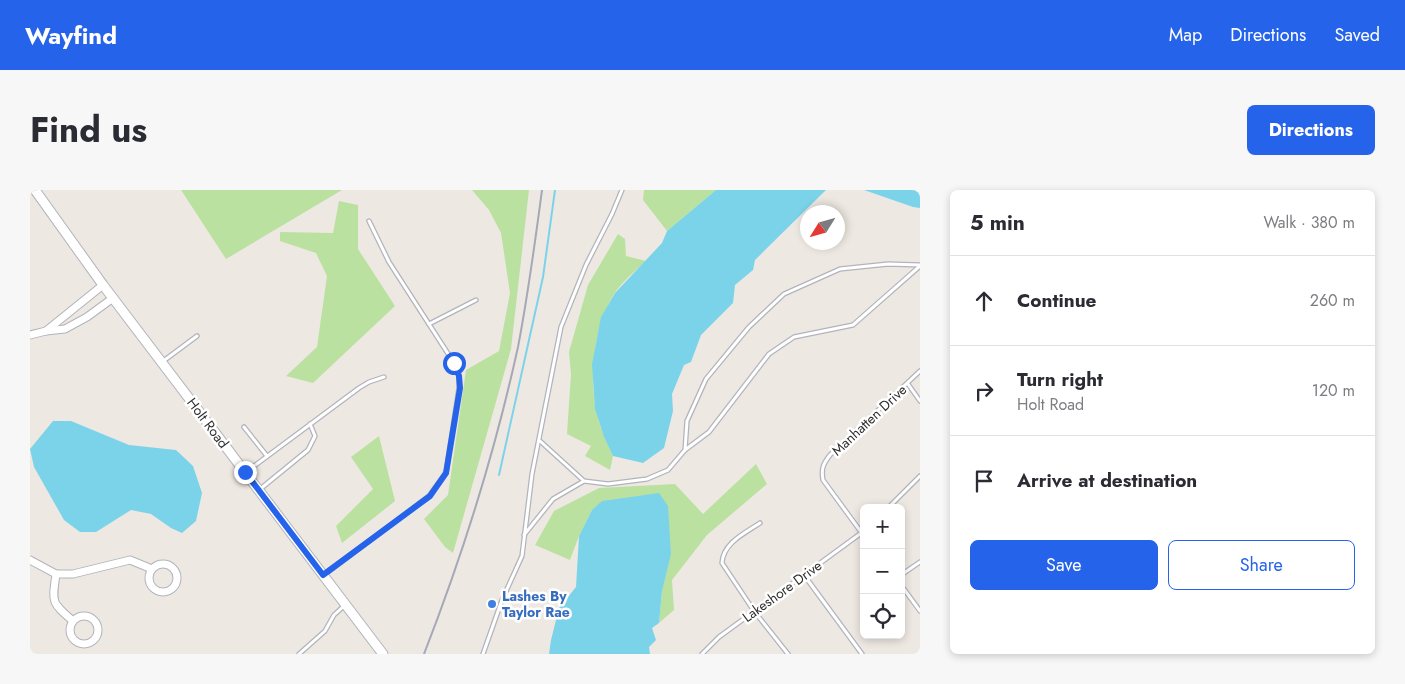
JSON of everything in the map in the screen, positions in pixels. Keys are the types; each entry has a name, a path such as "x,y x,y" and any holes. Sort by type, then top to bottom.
{"main road":[{"name":"Holt Road","path":"35,190 104,286 346,605 381,654"}],"street":[{"path":"46,331 104,286"},
{"path":"30,335 46,331 65,330 113,298"},
{"path":"30,560 56,574 73,574 130,560 152,569"},
{"path":"56,574 55,605 58,610 73,621"},
{"path":"80,616 89,617 96,623 96,636 85,644 76,641 71,634 73,621 80,616"}],"lane":[{"path":"483,654 502,600 522,556 532,474 561,327 586,265 622,190"},
{"path":"323,575 430,496 446,473 460,388 459,376 454,363 389,262 369,221"},
{"path":"684,450 687,420 706,380 749,327 784,294 840,269 888,264 920,266"},
{"path":"540,441 584,481 608,484 647,479 668,470 684,450 709,432 769,354 794,338 853,324 920,266"},
{"path":"429,324 476,300"},
{"path":"162,362 197,336"},
{"name":"Manhatten Drive","path":"860,529 823,480 821,470 830,456 920,371"},
{"path":"245,472 359,388 384,377"},
{"path":"908,384 920,400"},
{"path":"258,490 308,450 315,436 310,424"},
{"path":"244,427 267,456"},
{"path":"892,504 920,476"},
{"path":"524,536 553,499 584,481"},
{"path":"760,523 732,542 725,550 722,562 754,611 788,654"},
{"name":"Lakeshore Drive","path":"702,654 719,637 860,535"},
{"path":"905,573 920,562"},
{"path":"804,574 862,654"},
{"path":"905,590 920,611"},
{"path":"299,654 325,631 334,615 346,605"}],"green space":[{"path":"181,190 342,190 226,259"},
{"path":"472,190 529,190 511,349 453,553 445,547 424,519 448,495 466,370 499,351 510,293 501,233 489,210"},
{"path":"644,190 716,190 667,231 643,200"},
{"path":"339,201 358,205 358,249 395,306 313,383 286,376 317,347 327,276 316,253 280,241 280,232 333,233"},
{"path":"618,234 625,239 626,256 646,261 614,294 602,320 595,350 593,365 594,395 599,421 613,456 610,470 585,456 591,446 567,434 571,374 569,352 588,285"},
{"path":"379,436 395,501 342,543 336,526 373,489 351,457"},
{"path":"756,464 767,484 707,535 672,580 674,610 659,623 662,591 592,510 570,560 535,545 554,511 599,488 675,484 703,514"}],"water":[{"path":"716,190 826,190 811,205 800,205 800,216 755,260 753,270 735,285 733,303 701,335 691,362 684,365 672,394 673,411 664,448 643,463 613,456 604,437 595,409 592,364 601,317 615,293 662,243 667,231"},
{"path":"864,190 920,190 920,208 913,207"},
{"path":"53,421 71,421 129,445 176,450 193,466 202,493 196,521 182,533 151,514 131,510 96,532 80,532 64,520 34,467 30,449"},
{"path":"659,493 668,506 671,554 662,591 659,623 652,628 656,640 649,647 650,654 549,654 559,608 576,587 579,536 592,510 602,501"}],"waterway":[{"path":"499,475 543,277 555,190"}],"railway":[{"path":"424,654 465,541 509,386 522,327 542,190"}],"place":[{"name":"Lashes By Taylor Rae","path":"492,604"}],"route":[{"path":"245,472 323,575 430,496 437,488 446,473 460,388 458,371 454,363"}]}
